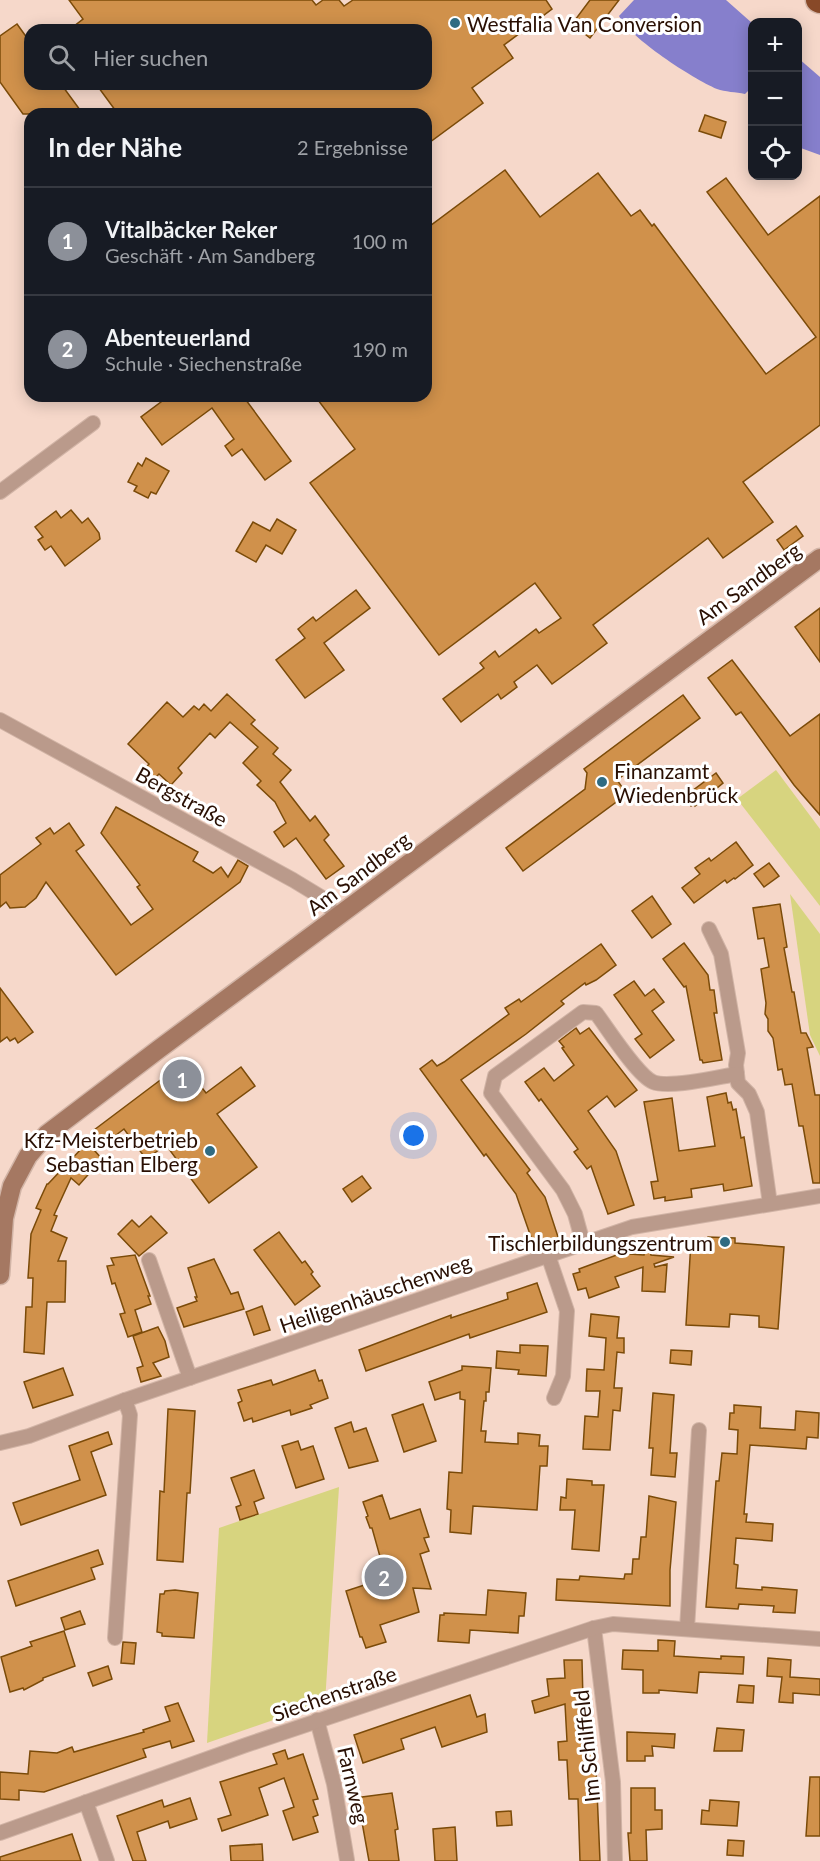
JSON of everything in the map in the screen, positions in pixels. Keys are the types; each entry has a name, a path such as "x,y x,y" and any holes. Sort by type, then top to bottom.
{"main road":[{"name":"Am Sandberg","path":"0,1275 4,1218 12,1186 28,1156 47,1134 820,558"}],"street":[{"path":"0,492 93,423"},
{"name":"Bergstraße","path":"0,720 293,880 321,897 337,917"},
{"path":"709,929 722,954 738,1053 738,1083 749,1094 757,1112 771,1204"},
{"path":"583,1243 575,1214 563,1190 491,1093 495,1076 583,1012 596,1013 641,1073 652,1082 667,1085 737,1074"},
{"name":"Heiligenhäuschenweg","path":"0,1443 29,1436 125,1400 632,1227 820,1196"},
{"path":"548,1255 567,1311 563,1377 554,1398"},
{"path":"149,1260 190,1378"},
{"path":"115,1638 130,1415 125,1400"},
{"path":"687,1629 699,1430"},
{"name":"Siechenstraße","path":"0,1833 317,1720 594,1628 614,1624 820,1639"},
{"name":"Im Schilffeld","path":"594,1628 613,1782 615,1861"},
{"name":"Farnweg","path":"317,1720 334,1784 347,1860"},
{"path":"86,1802 107,1861"}],"shaded area":[{"path":"634,0 726,0 748,19 748,91 745,94 723,91 693,76 636,36 619,16"},
{"path":"802,61 820,77 820,155 802,148"},
{"path":"776,770 820,829 820,906 737,799"},
{"path":"790,894 820,934 820,1056 810,1035"},
{"path":"339,1487 325,1702 207,1743 219,1528"}],"building":[{"path":"69,0 312,0 316,5 323,0 339,0 344,6 353,0 546,0 552,9 504,45 513,58 472,88 483,103 432,141 432,108 114,108 100,90 432,90 432,24 77,24 83,19"},
{"path":"590,0 619,0 590,38 572,24"},
{"path":"17,24 24,34 24,90 65,90 79,108 24,108 23,114 0,82 0,36"},
{"path":"705,115 726,122 721,138 699,131"},
{"path":"505,170 540,217 598,173 631,216 640,210 652,226 654,224 766,374 816,337 707,192 726,178 768,235 820,196 820,425 743,482 773,522 723,558 708,538 593,625 607,643 582,662 552,684 537,665 514,682 517,687 501,699 498,694 461,722 443,699 484,668 480,663 495,651 499,657 536,629 539,633 561,618 535,583 439,655 310,483 355,449 320,402 432,402 432,225"},
{"path":"161,402 247,402 291,461 265,480 242,449 232,456 225,446 234,439 212,408 162,445 141,417"},
{"path":"146,458 169,471 156,494 151,492 148,498 134,491 137,486 128,482 138,463 142,466"},
{"path":"71,510 82,523 88,518 99,533 100,539 65,566 51,546 45,550 38,540 43,537 35,527 56,511 61,518"},
{"path":"277,519 296,530 282,554 266,545 256,562 236,551 253,522 270,531"},
{"path":"796,526 803,536 784,550 777,540"},
{"path":"356,590 370,608 324,643 344,670 305,698 276,660 305,638 298,629 313,617 316,621"},
{"path":"820,608 820,662 795,627"},
{"path":"732,660 790,736 820,714 820,815 794,785 741,712 736,715 708,678"},
{"path":"227,694 255,720 251,724 278,748 273,754 291,770 280,782 310,821 315,816 329,835 324,840 344,866 326,879 296,838 284,847 274,832 286,823 275,802 257,785 261,781 243,763 258,747 230,722 215,738 210,733 178,768 182,773 171,785 159,774 152,781 142,772 149,764 128,744 167,702 183,717 194,706 199,710 204,704 211,711"},
{"name":"Finanzamt Wiedenbrück","path":"683,695 700,718 617,780 627,794 523,871 506,848 585,789 587,773 584,769"},
{"path":"716,773 723,783 695,806 694,804 691,806 684,797"},
{"path":"116,807 198,852 193,861 213,873 221,867 228,877 238,860 248,866 240,882 116,975 46,882 36,898 25,907 10,908 6,902 0,907 0,875 41,844 36,838 50,828 54,834 69,823 84,845 76,851 131,925 153,909 137,887 140,885 101,833"},
{"path":"736,842 753,865 735,879 727,883 725,880 694,903 682,888 700,874 695,868 709,858 711,861"},
{"path":"769,863 779,876 764,887 754,874"},
{"path":"652,896 671,924 652,938 632,911"},
{"path":"780,904 787,947 784,948 792,992 794,992 801,1033 806,1033 813,1047 807,1048 815,1095 820,1095 820,1183 813,1183 803,1126 799,1126 792,1084 785,1085 782,1069 778,1070 773,1038 768,1031 768,1019 765,1014 766,1003 761,969 769,967 764,938 758,939 753,908"},
{"path":"684,943 708,975 710,990 714,990 717,1013 714,1013 722,1060 703,1063 700,1060 686,986 684,987 663,959"},
{"path":"601,944 616,965 596,980 586,985 585,983 561,1001 564,1004 526,1034 461,1080 530,1170 527,1173 545,1197 559,1240 540,1246 537,1238 532,1240 516,1194 486,1154 484,1156 420,1069 432,1060 437,1066 444,1062 509,1014 505,1008 519,999 521,1002"},
{"path":"634,981 645,996 654,989 664,1002 652,1011 674,1040 650,1058 635,1039 642,1034 614,995"},
{"path":"0,988 33,1032 18,1043 15,1038 10,1041 7,1037 0,1042"},
{"path":"576,1028 580,1034 589,1028 637,1090 615,1107 607,1096 588,1111 616,1151 634,1205 608,1214 591,1166 587,1169 574,1152 578,1149 541,1099 539,1101 525,1082 544,1068 554,1081 574,1065 559,1041"},
{"path":"183,1063 206,1093 241,1067 255,1086 217,1114 257,1167 209,1203 166,1145 146,1159 124,1129 95,1151 102,1159 79,1185 71,1178 54,1215 57,1216 51,1231 67,1238 58,1261 66,1261 65,1302 47,1302 44,1354 24,1352 26,1307 32,1307 33,1278 28,1278 31,1234 41,1210 36,1208 47,1184 83,1147 96,1132 94,1130"},
{"path":"726,1093 728,1103 731,1102 733,1110 736,1109 741,1138 744,1137 752,1186 724,1191 723,1184 691,1189 692,1197 665,1201 665,1197 654,1199 651,1182 658,1181 644,1102 672,1098 679,1151 715,1146 707,1097"},
{"path":"362,1176 371,1188 352,1202 343,1189"},
{"path":"151,1216 167,1233 139,1256 118,1234 132,1220 139,1227"},
{"path":"279,1232 302,1263 305,1261 320,1286 295,1305 254,1250"},
{"path":"708,1237 735,1238 735,1243 784,1247 778,1329 759,1327 759,1316 730,1314 729,1327 686,1325 691,1241 707,1242"},
{"path":"646,1239 651,1255 674,1257 654,1264 655,1267 667,1264 665,1292 642,1291 643,1267 615,1277 619,1287 589,1298 586,1288 578,1290 573,1274 580,1272 579,1269 630,1250 630,1254 644,1255"},
{"path":"135,1255 151,1304 135,1310 142,1332 128,1337 120,1314 125,1313 107,1266 114,1265 111,1258"},
{"path":"214,1259 231,1294 238,1292 244,1309 184,1327 177,1308 197,1301 188,1268"},
{"path":"537,1283 547,1312 470,1338 469,1334 366,1371 359,1350 451,1315 451,1318 508,1299 507,1293"},
{"path":"262,1306 270,1330 254,1335 246,1312"},
{"path":"591,1314 619,1317 617,1338 624,1338 624,1353 617,1352 614,1388 622,1388 620,1411 613,1410 610,1450 583,1449 585,1416 598,1417 600,1391 586,1391 587,1369 604,1370 606,1338 589,1336"},
{"path":"158,1327 169,1357 153,1363 161,1376 141,1382 137,1368 143,1366 133,1336"},
{"path":"520,1345 548,1346 546,1376 518,1374 519,1370 496,1368 497,1351 520,1353"},
{"path":"671,1350 692,1351 691,1365 670,1363"},
{"path":"462,1366 491,1368 481,1431 486,1431 485,1442 518,1444 518,1433 540,1435 539,1446 548,1446 547,1466 540,1466 537,1510 473,1506 471,1534 450,1532 451,1510 447,1509 449,1472 462,1473 465,1400 460,1399 460,1392 435,1400 429,1382 462,1370"},
{"path":"63,1368 73,1395 33,1408 24,1382"},
{"path":"315,1370 319,1381 322,1380 328,1398 310,1405 312,1408 291,1415 290,1410 253,1422 252,1418 244,1421 238,1403 242,1401 238,1390 271,1380 273,1385"},
{"path":"653,1393 674,1395 670,1453 677,1453 675,1477 651,1475 653,1448 649,1448"},
{"path":"423,1404 436,1441 404,1452 392,1415"},
{"path":"734,1405 761,1407 760,1428 795,1430 796,1411 819,1413 818,1438 807,1437 806,1449 750,1445 744,1514 747,1514 746,1522 773,1524 772,1541 736,1538 734,1564 738,1565 736,1588 762,1590 762,1587 797,1590 795,1613 773,1612 774,1606 739,1604 738,1609 706,1607 716,1481 719,1481 722,1453 737,1454 738,1430 729,1429 730,1413 734,1413"},
{"path":"168,1409 195,1411 183,1562 157,1560 160,1491 164,1492"},
{"path":"351,1422 354,1432 366,1428 378,1461 349,1468 335,1428"},
{"path":"108,1432 112,1444 91,1452 106,1495 21,1525 13,1503 80,1480 69,1446"},
{"path":"298,1441 301,1450 313,1446 324,1479 296,1488 282,1446"},
{"path":"254,1470 264,1498 254,1502 258,1514 240,1520 236,1507 241,1505 231,1478"},
{"path":"567,1479 592,1481 592,1485 604,1485 599,1551 572,1549 575,1510 560,1510 561,1497 566,1498"},
{"path":"382,1495 390,1519 420,1509 429,1537 424,1538 429,1551 420,1554 431,1589 413,1588 419,1612 380,1625 386,1642 366,1648 360,1637 346,1591 386,1578 363,1502"},
{"path":"649,1496 676,1502 670,1570 670,1606 556,1600 557,1579 579,1580 580,1576 624,1579 625,1574 632,1574 633,1559 639,1559 641,1537 646,1537"},
{"path":"98,1550 103,1564 91,1568 95,1579 16,1606 8,1581"},
{"path":"175,1590 198,1593 194,1638 162,1636 162,1633 157,1632 160,1594"},
{"path":"488,1590 526,1593 524,1616 519,1616 518,1633 470,1630 469,1643 438,1641 440,1615 444,1613 486,1615"},
{"path":"80,1611 85,1624 65,1630 61,1618"},
{"path":"64,1631 75,1666 43,1678 24,1690 23,1688 10,1692 1,1657 32,1646 30,1642"},
{"path":"658,1640 675,1641 674,1656 721,1659 721,1656 744,1657 743,1674 699,1672 697,1693 659,1690 659,1693 643,1693 643,1670 622,1669 623,1650 658,1651"},
{"path":"123,1642 136,1643 134,1664 121,1663"},
{"path":"768,1658 791,1660 790,1677 820,1679 820,1695 793,1693 793,1703 779,1702 782,1677 767,1676"},
{"path":"564,1660 582,1660 583,1701 588,1701 590,1745 595,1745 600,1861 580,1861 578,1799 569,1799 567,1760 559,1760 558,1742 567,1741 565,1704 535,1713 532,1701 549,1696 547,1679 565,1678"},
{"path":"108,1666 112,1679 93,1686 88,1673"},
{"path":"739,1685 754,1686 753,1703 737,1702"},
{"path":"470,1695 477,1717 485,1714 487,1732 442,1747 435,1727 401,1739 404,1749 363,1763 354,1735"},
{"path":"178,1703 194,1741 172,1748 170,1741 143,1749 146,1757 44,1792 19,1790 19,1800 0,1799 0,1772 28,1774 30,1751 57,1753 72,1747 74,1752 144,1732 143,1730 170,1721 165,1707"},
{"path":"717,1728 744,1730 742,1751 714,1751"},
{"path":"627,1732 675,1734 674,1748 652,1746 653,1756 645,1756 645,1761 627,1761"},
{"path":"285,1750 288,1759 303,1754 318,1799 313,1800 318,1815 313,1817 318,1832 293,1840 283,1811 294,1807 284,1778 259,1788 268,1815 222,1831 218,1819 231,1815 220,1782 277,1764 273,1754"},
{"path":"810,1777 820,1777 820,1836 806,1836"},
{"path":"631,1788 655,1788 655,1810 662,1810 662,1829 646,1830 647,1861 630,1861 628,1833 631,1833"},
{"path":"392,1793 398,1829 395,1830 399,1861 369,1861 358,1800 362,1797"},
{"path":"190,1798 197,1819 170,1828 168,1821 137,1832 146,1861 133,1861 117,1816 162,1800 164,1807"},
{"path":"710,1800 739,1802 737,1826 701,1824 702,1810 709,1811"},
{"path":"511,1811 512,1825 497,1826 496,1812"},
{"path":"455,1827 457,1861 435,1861 433,1829"},
{"path":"72,1834 81,1861 0,1861 0,1857"},
{"path":"728,1840 744,1841 743,1856 727,1855"},
{"path":"262,1844 263,1861 231,1861 230,1846"}],"place":[{"name":"Westfalia Van Conversion","path":"455,23"},
{"name":"Finanzamt Wiedenbrück","path":"602,782"},
{"name":"Vitalbäcker Reker","path":"182,1079"},
{"name":"Kfz-Meisterbetrieb Sebastian Elberg","path":"210,1151"},
{"name":"Tischlerbildungszentrum","path":"725,1242"},
{"name":"Abenteuerland","path":"384,1577"}]}
